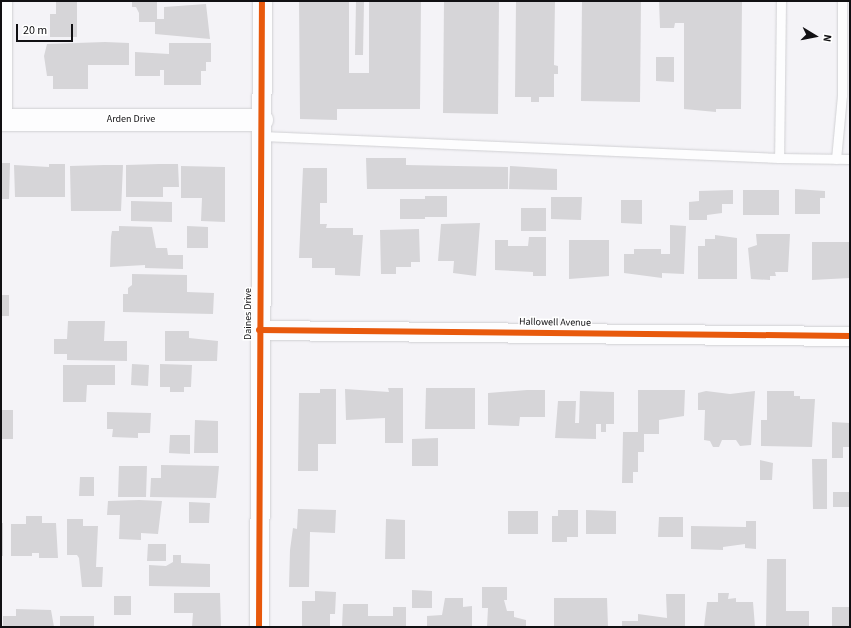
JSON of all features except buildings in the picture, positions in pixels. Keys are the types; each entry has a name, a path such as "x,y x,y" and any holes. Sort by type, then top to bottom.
{"street":[{"path":"2,1 2,120"},
{"name":"Daines Drive","path":"259,627 259,330 262,1"},
{"name":"Arden Drive","path":"2,120 262,128"},
{"name":"Hallowell Avenue","path":"259,330 850,336"}],"lane":[{"path":"779,158 781,1"},
{"path":"836,159 842,95 842,1"},
{"path":"262,128 779,158 850,159"}],"cycle path":[{"path":"259,627 262,1"},
{"path":"259,330 850,336"}]}
